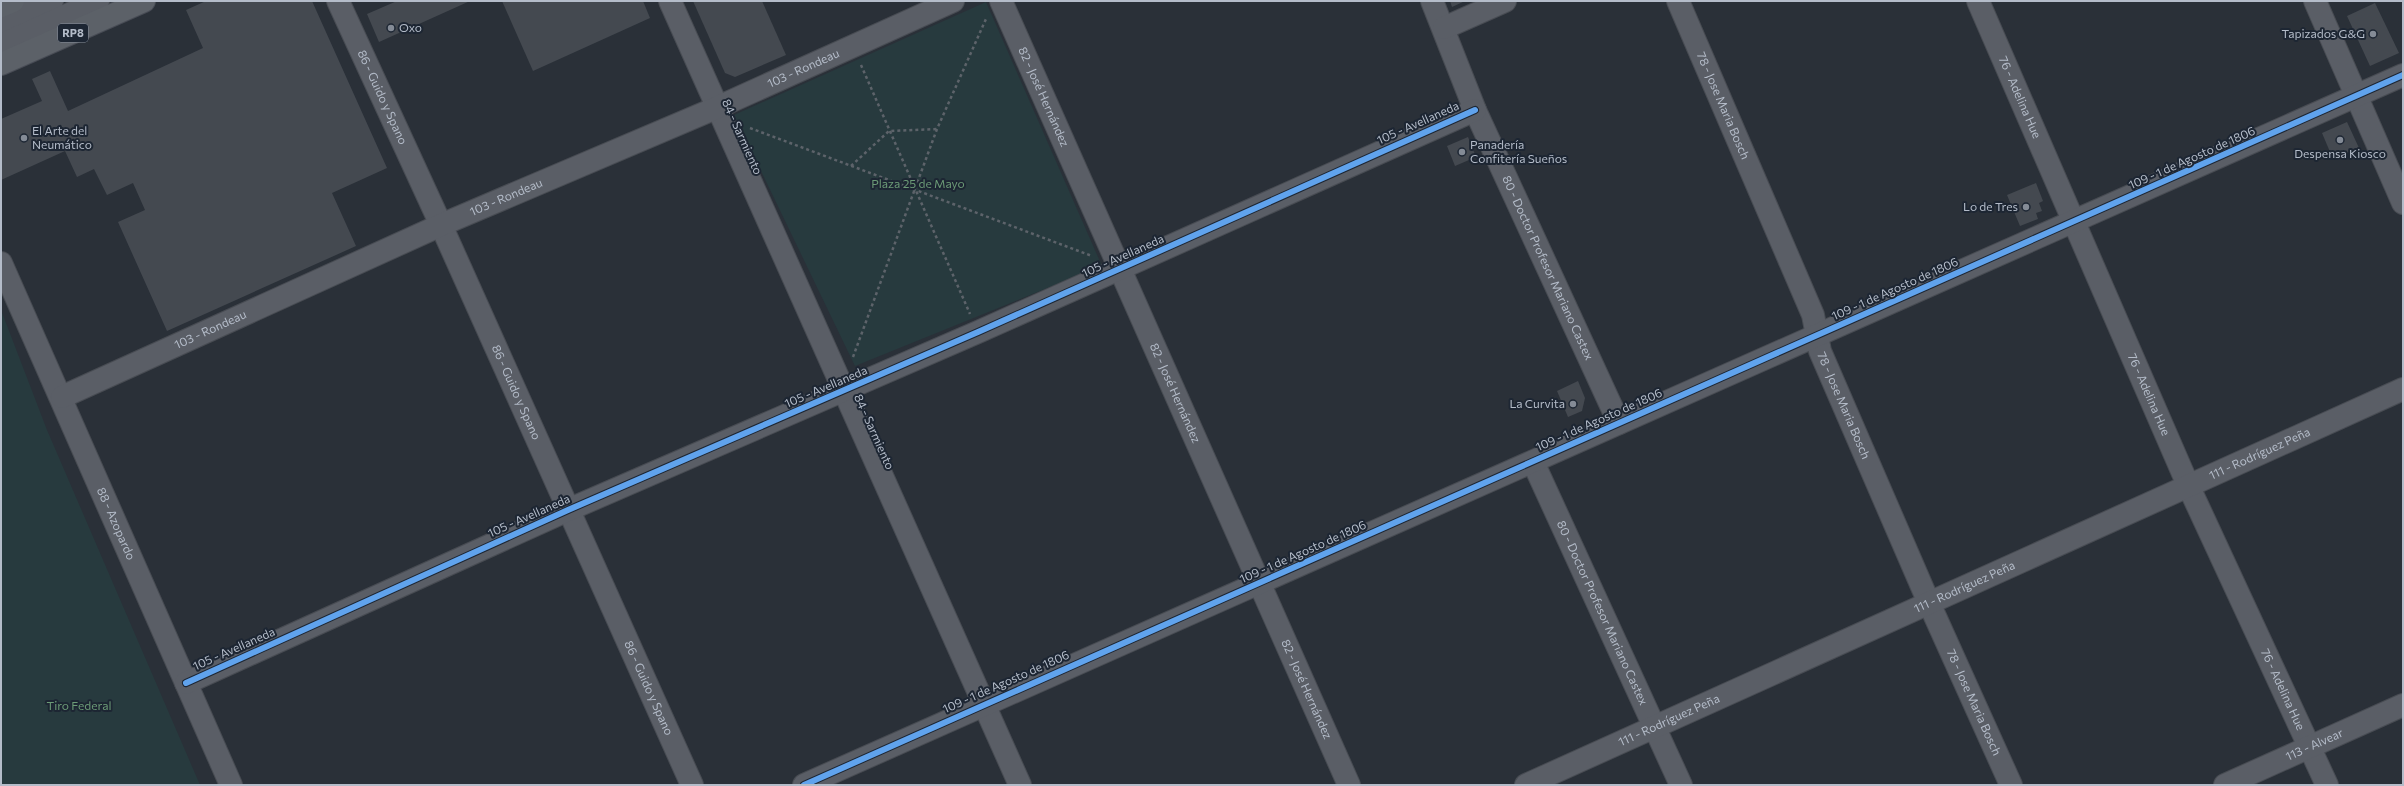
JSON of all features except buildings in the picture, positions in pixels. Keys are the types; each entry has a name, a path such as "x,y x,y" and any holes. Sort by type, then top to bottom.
{"main road":[{"path":"1,6 13,1"},
{"name":"RP8","path":"1,64 144,1"}],"street":[{"path":"1,24 52,1"},
{"path":"1,45 98,1"},
{"name":"86 - Guido y Spano","path":"338,1 441,225 692,785"},
{"name":"84 - Sarmiento","path":"670,1 716,108 1020,785"},
{"name":"103 - Rondeau","path":"62,397 441,225 716,108 953,1"},
{"name":"80 - Doctor Profesor Mariano Castex","path":"1432,1 1444,28 1475,110 1619,423"},
{"path":"1444,28 1505,1"},
{"name":"78 - Jose Maria Bosch","path":"1678,1 1813,315 1820,351 1929,603 2011,785"},
{"name":"76 - Adelina Hue","path":"1978,1 2075,222 2188,486 2327,785"},
{"path":"2315,1 2403,203"},
{"name":"82 - José Hernández","path":"994,8 1118,268 1349,785"},
{"path":"1,20 32,10"},
{"name":"109 - 1 de Agosto de 1806","path":"804,785 2075,222 2403,75"},
{"name":"105 - Avellaneda","path":"186,683 568,510 843,388 978,332 1118,268 1475,110"},
{"name":"88 - Azopardo","path":"1,263 62,397 231,785"},
{"name":"111 - Rodríguez Peña","path":"1526,785 2403,389"},
{"name":"80 - Doctor Profesor Mariano Castex","path":"1532,462 1681,785"},
{"name":"113 - Alvear","path":"2225,785 2403,706"}],"path":[{"path":"843,388 937,129 994,8"},
{"path":"853,47 914,191 978,332"},
{"path":"749,127 1118,268"},
{"path":"851,166 889,131 937,129"}],"green space":[{"name":"Plaza 25 de Mayo","path":"986,2 1102,266 855,366 734,115"},
{"name":"Tiro Federal","path":"1,310 47,430 200,785 1,785"}],"cycle path":[{"path":"804,785 2403,75"},
{"path":"186,683 568,510 978,332 1475,110"}],"place":[{"name":"Oxo","path":"391,28"},
{"name":"Tapizados G&G","path":"2373,34"},
{"name":"El Arte del Neumático","path":"24,138"},
{"name":"Despensa Kiosco","path":"2340,140"},
{"name":"Panadería Confitería Sueños","path":"1462,152"},
{"name":"Lo de Tres","path":"2026,207"},
{"name":"La Curvita","path":"1573,404"}]}
